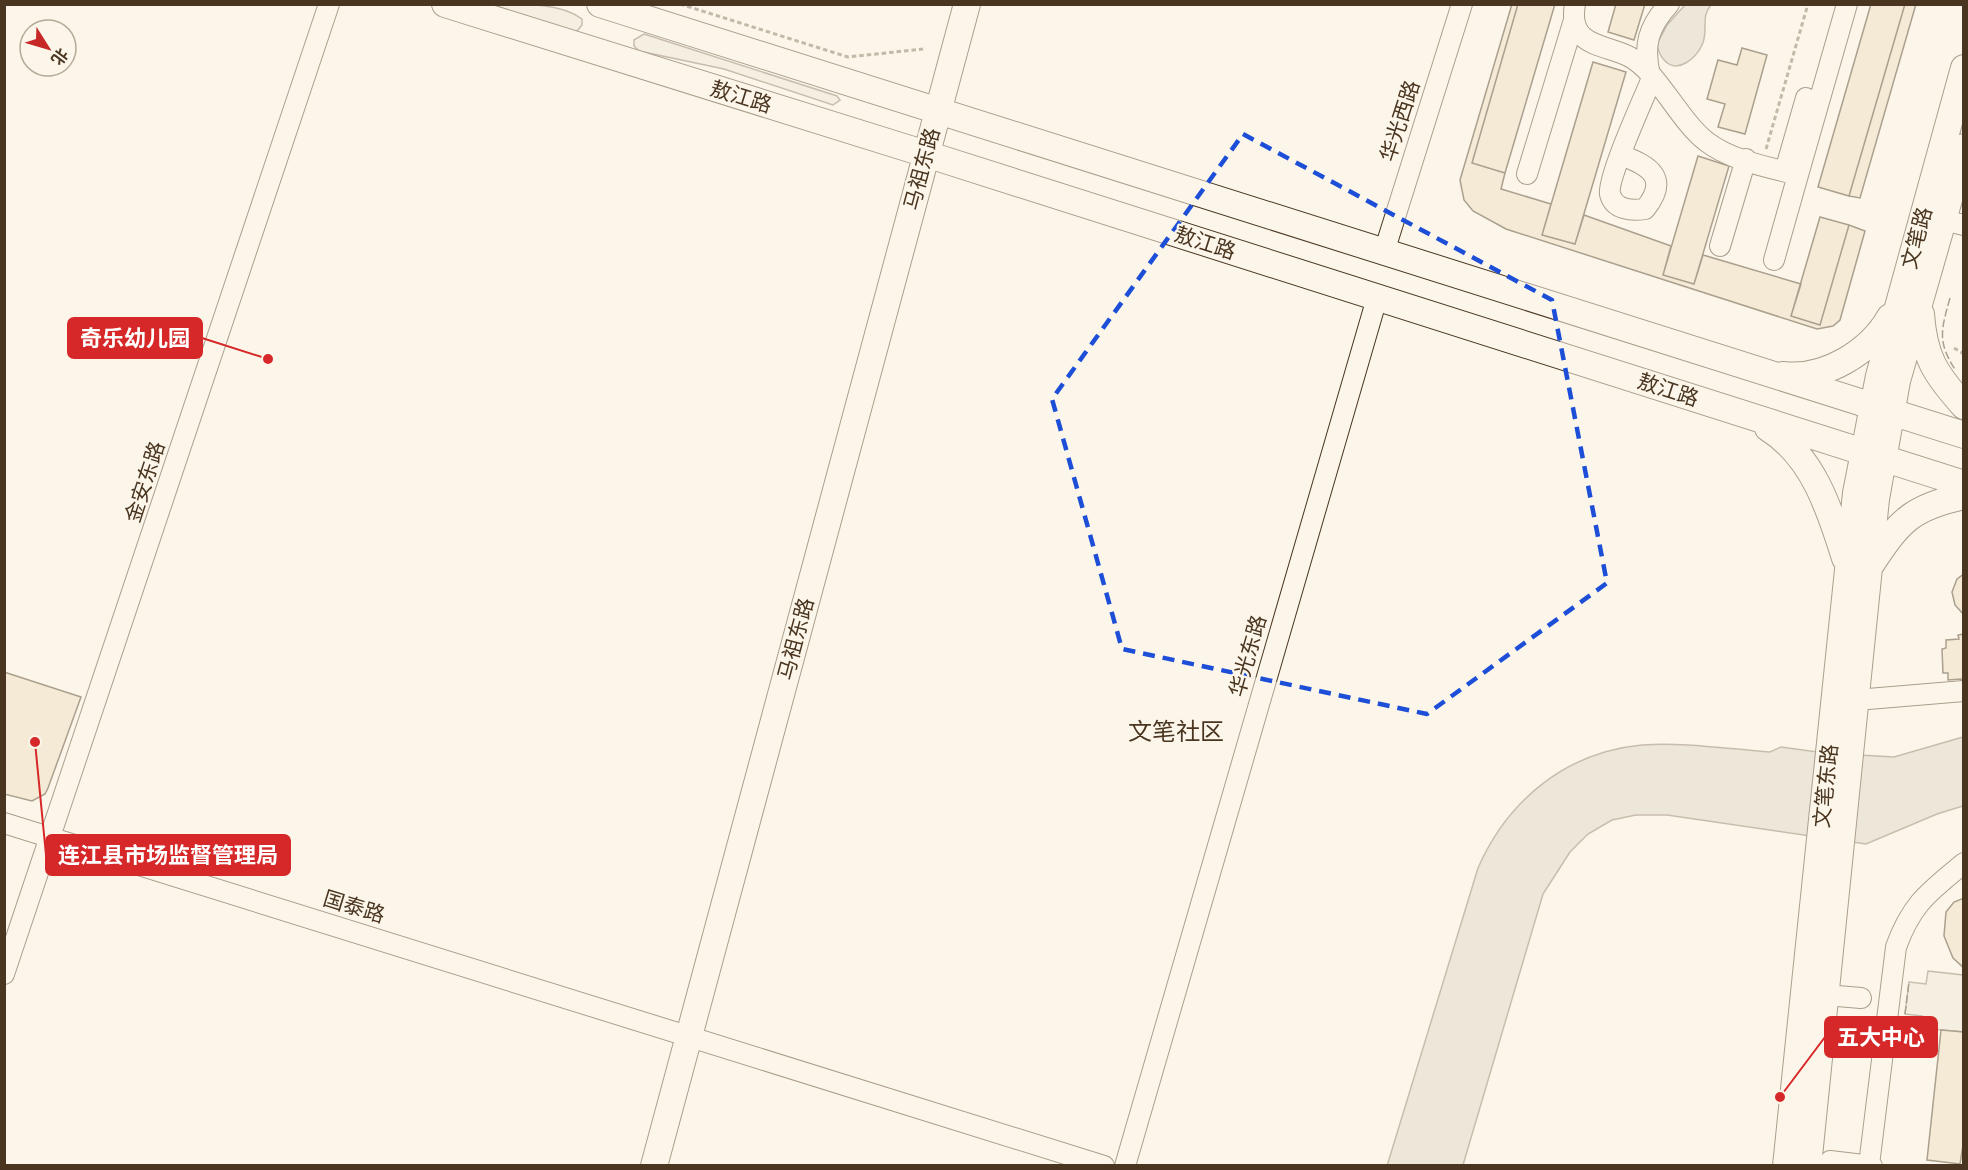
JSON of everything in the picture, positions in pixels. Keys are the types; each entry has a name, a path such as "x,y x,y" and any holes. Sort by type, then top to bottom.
{"main road":[{"name":"敖江路","path":"445,4 926,154 1964,484"},
{"path":"600,4 1764,374 1964,435"},
{"name":"马祖东路","path":"654,1166 967,4"},
{"name":"文笔路","path":"1882,410 1911,301 1964,68"},
{"name":"文笔路","path":"1911,301 1953,223 1964,147"},
{"path":"1764,374 1791,376 1823,371 1846,360 1867,346 1911,301 1923,344 1939,377 1964,406"},
{"name":"文笔东路","path":"1840,750 1856,700 1859,568 1856,493 1873,455 1882,410"},
{"path":"1747,415 1779,435 1797,451 1808,467 1834,523 1859,568 1914,513 1932,503 1964,496"},
{"name":"文笔东路","path":"1786,1166 1830,842 1859,568"},
{"name":"文笔东路","path":"1819,1163 1830,842"}],"street":[{"name":"金安东路","path":"4,974 329,4"},
{"name":"华光西路","path":"1383,252 1462,4"},
{"path":"1621,155 1651,77 1645,54 1650,32 1669,4"},
{"path":"1791,173 1847,4"},
{"path":"1575,12 1576,29 1588,41 1632,57 1707,142 1754,162 1791,173"},
{"path":"1527,174 1575,12"},
{"path":"1774,260 1806,98"},
{"path":"1720,246 1754,162"},
{"name":"华光东路","path":"1125,1166 1377,298"},
{"path":"1856,700 1964,691"},
{"name":"国泰路","path":"4,823 1104,1166"},
{"path":"1819,1163 1870,1165 1896,947 1906,920 1918,902 1964,863"},
{"path":"1825,995 1861,998"}],"path":[{"path":"680,4 848,57 923,49"},
{"path":"1754,162 1808,4"},
{"path":"1954,348 1964,354"}],"highlighted area":[{"path":"1243,134 1552,300 1607,583 1427,714 1122,649 1052,399"}],"shaded area":[{"path":"484,5 548,6 572,13 582,19 582,25 577,31 569,31"},
{"path":"1685,5 1711,5 1705,19 1704,40 1699,50 1686,63 1670,65 1663,59 1657,44 1667,25"},
{"path":"644,34 837,96 840,100 833,105 724,69 639,51 634,46 634,40"},
{"path":"1963,737 1963,806 1937,814 1866,844 1667,815 1636,815 1612,820 1588,834 1570,852 1543,894 1463,1165 1387,1166 1478,868 1506,821 1523,801 1543,784 1565,769 1589,758 1614,750 1642,745 1690,745 1770,752 1781,747 1825,753 1894,757"},
{"path":"1928,971 1963,975 1963,1032 1921,1028 1922,1016 1905,1014 1909,982 1926,984"}],"building":[{"path":"1512,4 1518,4 1472,163 1505,173 1501,189 1551,204 1542,235 1575,244 1584,215 1671,246 1663,275 1694,284 1703,255 1801,284 1791,316 1820,325 1849,225 1865,231 1840,320 1833,326 1817,329 1506,229 1473,211 1464,200 1460,180"},
{"path":"1518,4 1555,4 1505,173 1472,163"},
{"path":"1616,4 1645,4 1634,40 1608,32"},
{"path":"1871,4 1905,4 1849,196 1818,187"},
{"path":"1905,4 1916,4 1860,198 1849,196"},
{"path":"1742,48 1767,55 1745,134 1718,127 1725,104 1707,99 1718,60 1737,65"},
{"path":"1593,62 1626,72 1575,244 1542,235"},
{"path":"1698,156 1729,166 1694,284 1663,275"},
{"path":"1820,217 1849,225 1820,325 1791,316"},
{"path":"1964,574 1964,615 1955,605 1952,592 1957,579"},
{"path":"1964,634 1964,687 1962,688 1961,679 1948,680 1948,673 1943,673 1942,649 1946,648 1946,640 1959,639 1958,635"},
{"path":"4,672 81,697 48,788 45,794 32,801 4,794"},
{"path":"1964,898 1964,968 1953,958 1944,936 1946,912 1954,902"},
{"path":"1941,1030 1964,1032 1964,1139 1960,1164 1927,1160"}],"fence":[{"path":"1950,298 1942,336 1946,352 1956,371"},
{"path":"1905,1014 1909,982"}],"place":[{"name":"奇乐幼儿园","path":"268,359"},
{"name":"连江县市场监督管理局","path":"35,742"},
{"name":"五大中心","path":"1780,1097"}],"district":[{"name":"文笔社区","path":"1176,732"}]}
